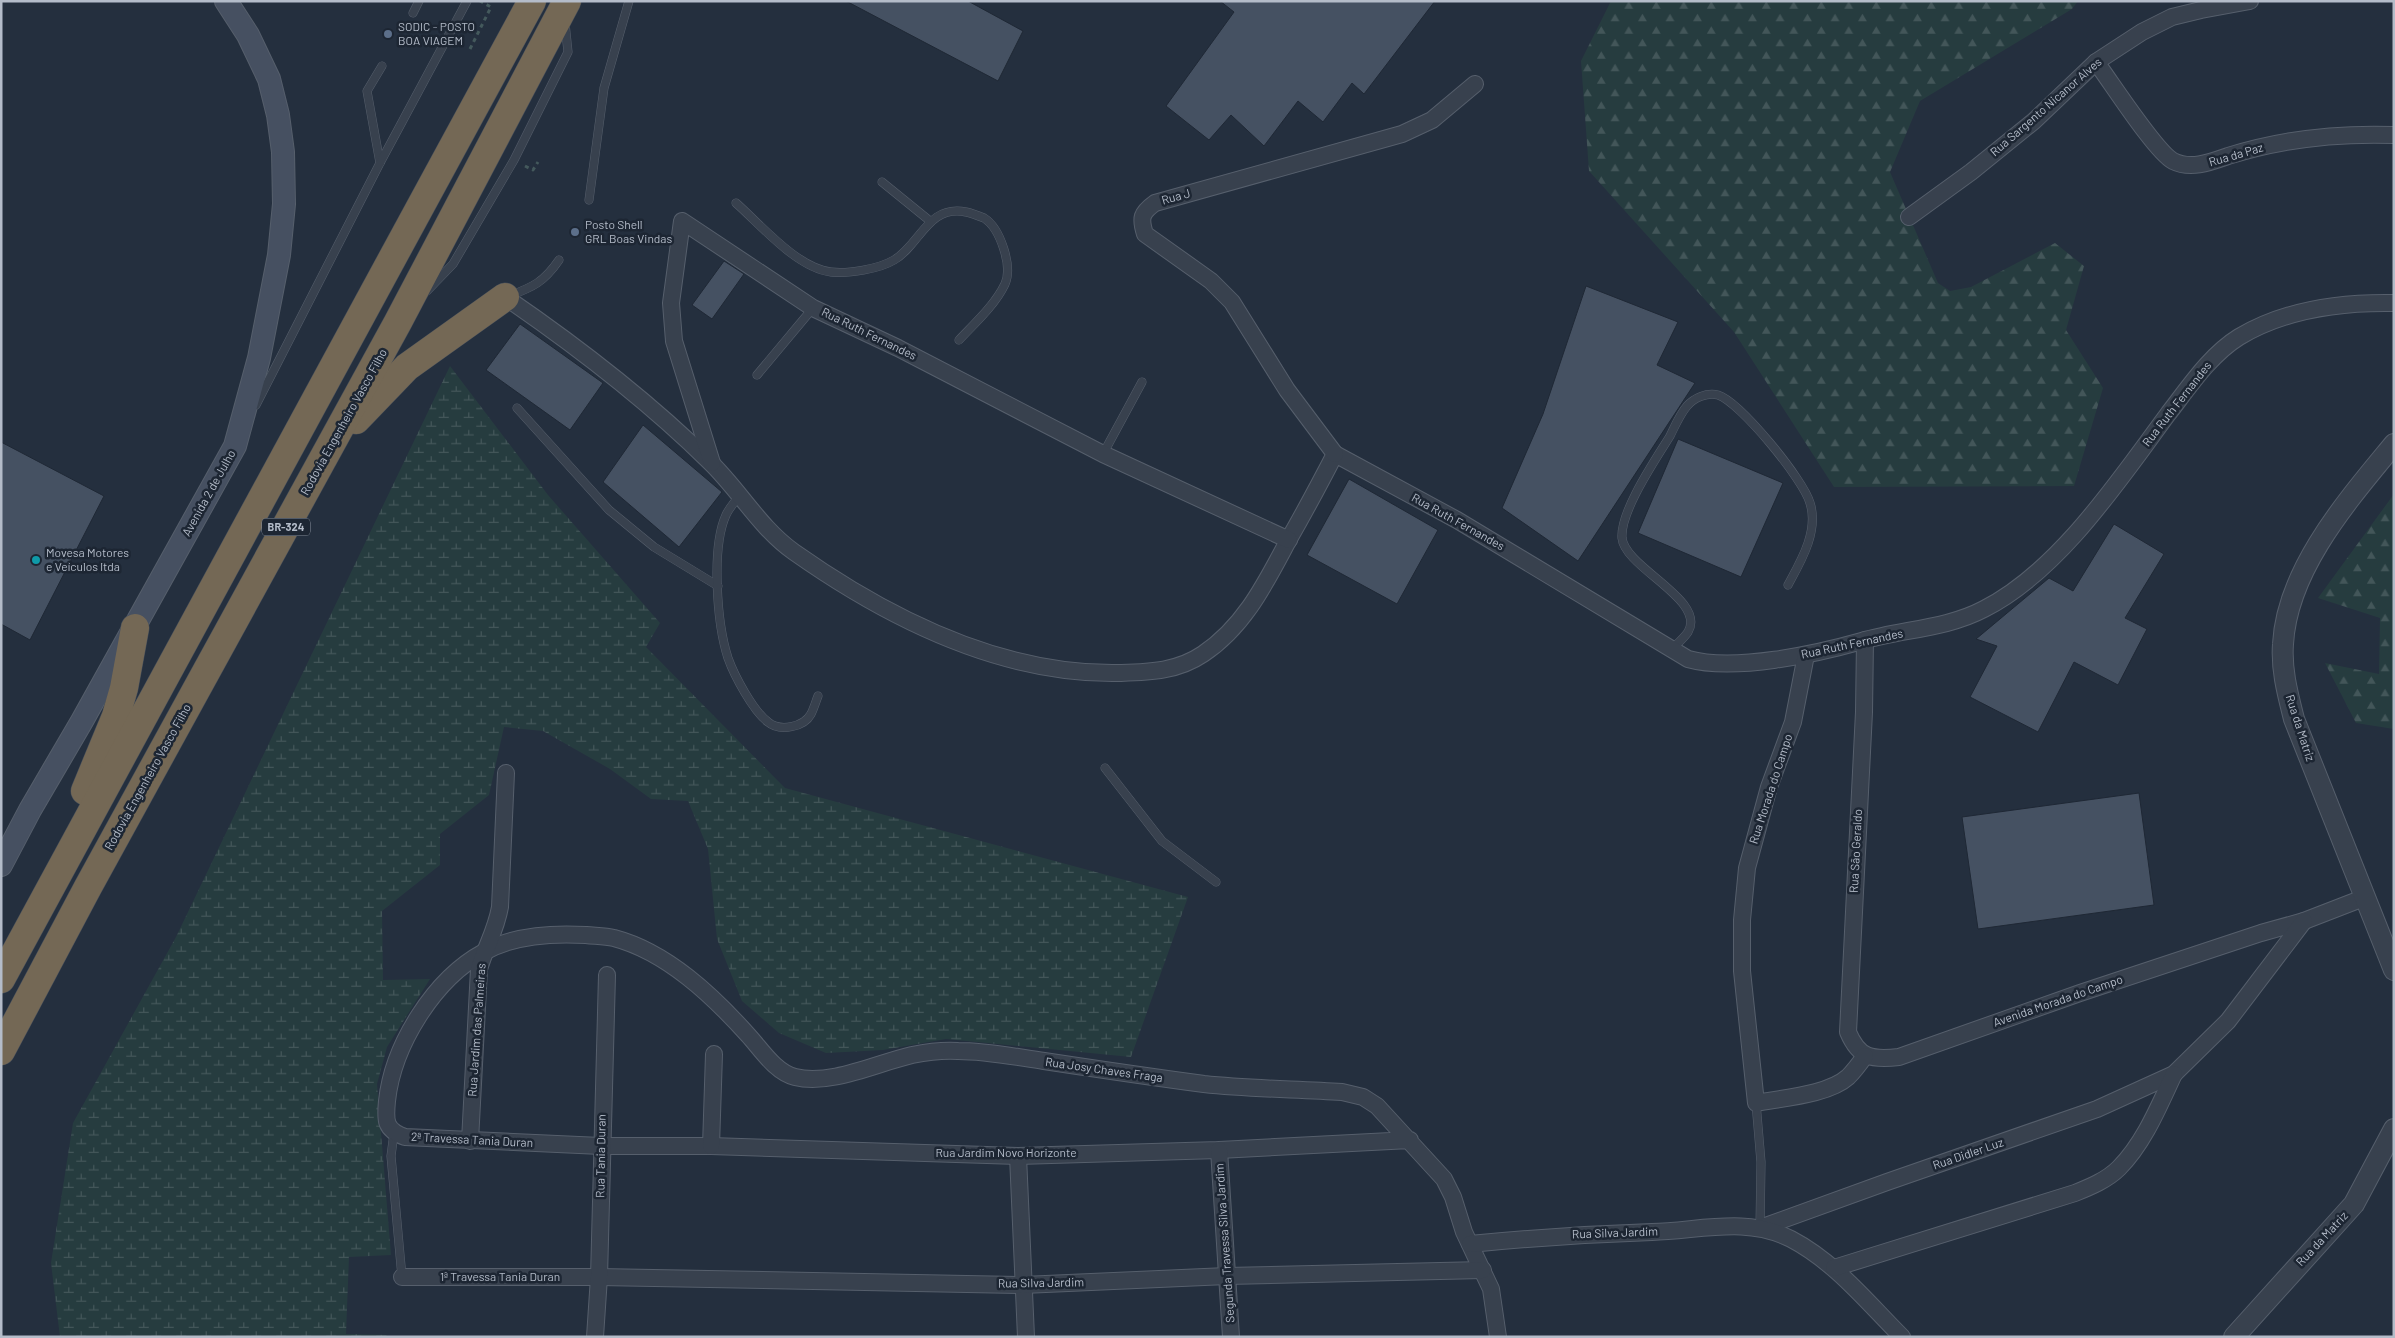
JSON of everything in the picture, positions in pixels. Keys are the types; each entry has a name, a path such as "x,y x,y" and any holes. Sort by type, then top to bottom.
{"highway":[{"name":"BR-324","path":"1,979 532,1"},
{"name":"Rodovia Engenheiro Vasco Filho","path":"1,1051 88,887 398,322 565,4"},
{"path":"312,479 349,427 407,367 505,297"},
{"path":"56,875 78,810 116,716 124,688 134,628"}],"main road":[{"name":"Avenida 2 de Julho","path":"1,865 234,446 259,358 279,255 284,204 283,152 278,114 268,79 248,36 226,1"}],"street":[{"name":"Rua Sargento Nicanor Alves","path":"1909,217 1970,172 2034,120 2096,62 2142,32 2172,17 2250,1"},
{"name":"Rua da Paz","path":"2096,62 2158,148 2173,161 2186,165 2203,164 2249,150 2309,138 2394,135"},
{"name":"Rua J","path":"1335,454 1287,390 1232,302 1211,282 1145,234 1142,218 1145,210 1155,202 1402,134 1432,120 1475,84"},
{"name":"Rua Ruth Fernandes","path":"712,463 674,341 671,303 682,221 813,308 898,348 1103,454 1289,540"},
{"name":"Rua Ruth Fernandes","path":"505,297 570,342 630,389 712,463 767,529 792,551 901,618 954,641 1006,659 1055,669 1099,674 1172,670 1202,655 1233,630 1260,594 1335,454 1457,520 1688,659 1704,663 1726,664 1806,655 1865,640 1915,631 1984,609 2048,563 2099,506 2208,363 2239,337 2275,321 2320,308 2363,302 2394,303"},
{"name":"Rua da Matriz","path":"2394,444 2338,515 2299,581 2287,610 2282,645 2284,678 2294,719 2394,970"},
{"name":"Rua São Geraldo","path":"1865,640 1864,712 1848,1032 1854,1046 1865,1056"},
{"name":"Rua Morada do Campo","path":"1756,1103 1742,971 1742,920 1748,868 1769,787 1793,722 1806,655"},
{"name":"Rua Jardim das Palmeiras","path":"470,1141 479,969 484,952 497,926 500,907 506,773"},
{"name":"Avenida Morada do Campo","path":"1865,1056 1881,1059 1899,1057 2080,993 2260,933 2304,921 2366,897"},
{"name":"Rua Didler Luz","path":"1834,1268 2075,1193 2094,1185 2118,1169 2137,1146 2174,1074 2228,1021 2304,921"},
{"name":"2ª Travessa Tania Duran","path":"601,1146 470,1141 405,1136 394,1133 387,1125 386,1114 391,1071 401,1048 419,1016 438,990 484,952 518,939 548,935 614,938"},
{"name":"Rua Josy Chaves Fraga","path":"614,938 649,952 702,988 774,1064 788,1075 803,1079 827,1078 912,1055 933,1052 977,1052 1208,1084 1342,1092 1363,1097 1378,1106 1444,1179 1454,1197 1464,1232 1492,1289 1498,1337"},
{"name":"Rua Tania Duran","path":"595,1337 599,1277 607,975"},
{"path":"711,1146 714,1054"},
{"path":"1756,1103 1813,1092 1832,1086 1847,1078 1865,1056"},
{"name":"Rua Didler Luz","path":"1760,1228 2097,1109 2174,1074"},
{"name":"Rua da Matriz","path":"2234,1337 2354,1204 2394,1129"},
{"name":"Rua Jardim Novo Horizonte","path":"601,1146 711,1146 1018,1156 1219,1150 1410,1140"},
{"name":"Segunda Travessa Silva Jardim","path":"1219,1150 1231,1337"},
{"path":"1018,1156 1026,1337"},
{"name":"Rua Silva Jardim","path":"1470,1244 1558,1235 1677,1231 1734,1225 1760,1228"},
{"path":"1760,1228 1790,1238 1834,1268 1902,1337"},
{"name":"Rua Silva Jardim","path":"599,1277 1023,1285 1227,1276 1482,1270"},
{"name":"1ª Travessa Tania Duran","path":"402,1278 599,1277"}],"lane":[{"path":"413,13 419,1"},
{"path":"234,446 467,1"},
{"path":"589,200 604,88 629,1"},
{"path":"380,164 367,91 382,66"},
{"path":"882,182 930,220"},
{"path":"736,203 806,263 830,272 860,271 894,260 930,220 945,213 964,212 984,219 1000,238 1007,260 1006,282 990,306 960,340"},
{"path":"505,297 535,286 549,274 558,260"},
{"path":"757,375 813,308"},
{"path":"1103,454 1142,382"},
{"path":"1672,649 1689,631 1690,620 1686,607 1669,588 1647,572 1630,554 1622,538 1626,520 1642,482 1687,406 1699,397 1710,394 1719,395 1742,411 1792,472 1810,503 1812,518 1810,535 1804,556 1788,585"},
{"path":"517,408 609,510 654,547 718,586"},
{"path":"739,496 726,515 720,538 718,586 720,628 728,660 749,699 768,723 781,728 799,726 811,715 818,696"},
{"path":"1105,768 1162,841 1216,882"},
{"path":"1756,1103 1761,1162 1760,1228"},
{"path":"394,1133 391,1156 402,1278"}],"path":[{"path":"470,49 491,7 480,1"}],"green space":[{"path":"1611,1 2078,1 2072,9 1920,101 1890,172 1938,283 1950,291 1971,287 2055,243 2084,266 2066,330 2103,388 2074,486 1834,487 1734,332 1589,171 1581,61"},
{"path":"450,366 548,495 660,623 646,647 785,788 1188,897 1131,1057 946,1039 883,1050 826,1053 779,1033 742,1001 717,939 708,849 688,801 651,799 610,769 543,731 504,727 489,795 440,834 440,865 382,911 383,980 430,979 387,1047 377,1084 391,1255 349,1257 346,1334 387,1335 386,1337 60,1337 51,1263 73,1123 176,937"},
{"path":"2394,494 2394,729 2356,723 2325,663 2379,674 2380,618 2318,598"}],"building":[{"path":"846,1 968,1 1023,31 998,81"},
{"path":"1220,1 1435,1 1364,94 1352,83 1323,122 1298,101 1264,146 1231,115 1209,140 1166,106 1234,12"},
{"path":"724,261 744,274 712,319 692,305"},
{"path":"1586,286 1678,322 1657,365 1695,383 1578,561 1502,508 1543,414"},
{"path":"520,324 603,383 570,430 486,370"},
{"path":"643,425 722,492 679,547 603,482"},
{"path":"1678,439 1783,483 1741,577 1638,533"},
{"name":"Movesa Motores e Veículos ltda","path":"1,442 104,496 30,640 1,624"},
{"path":"1349,479 1438,530 1397,604 1307,555"},
{"path":"2114,524 2164,554 2125,618 2147,629 2118,685 2074,662 2038,732 1970,697 1997,646 1976,639 2049,578 2073,591"},
{"path":"2139,793 2154,905 1978,929 1962,817"}],"place":[{"name":"SODIC - POSTO BOA VIAGEM","path":"388,34"},
{"name":"Posto Shell GRL Boas Vindas","path":"575,232"},
{"name":"Movesa Motores e Veículos ltda","path":"36,560"}]}
